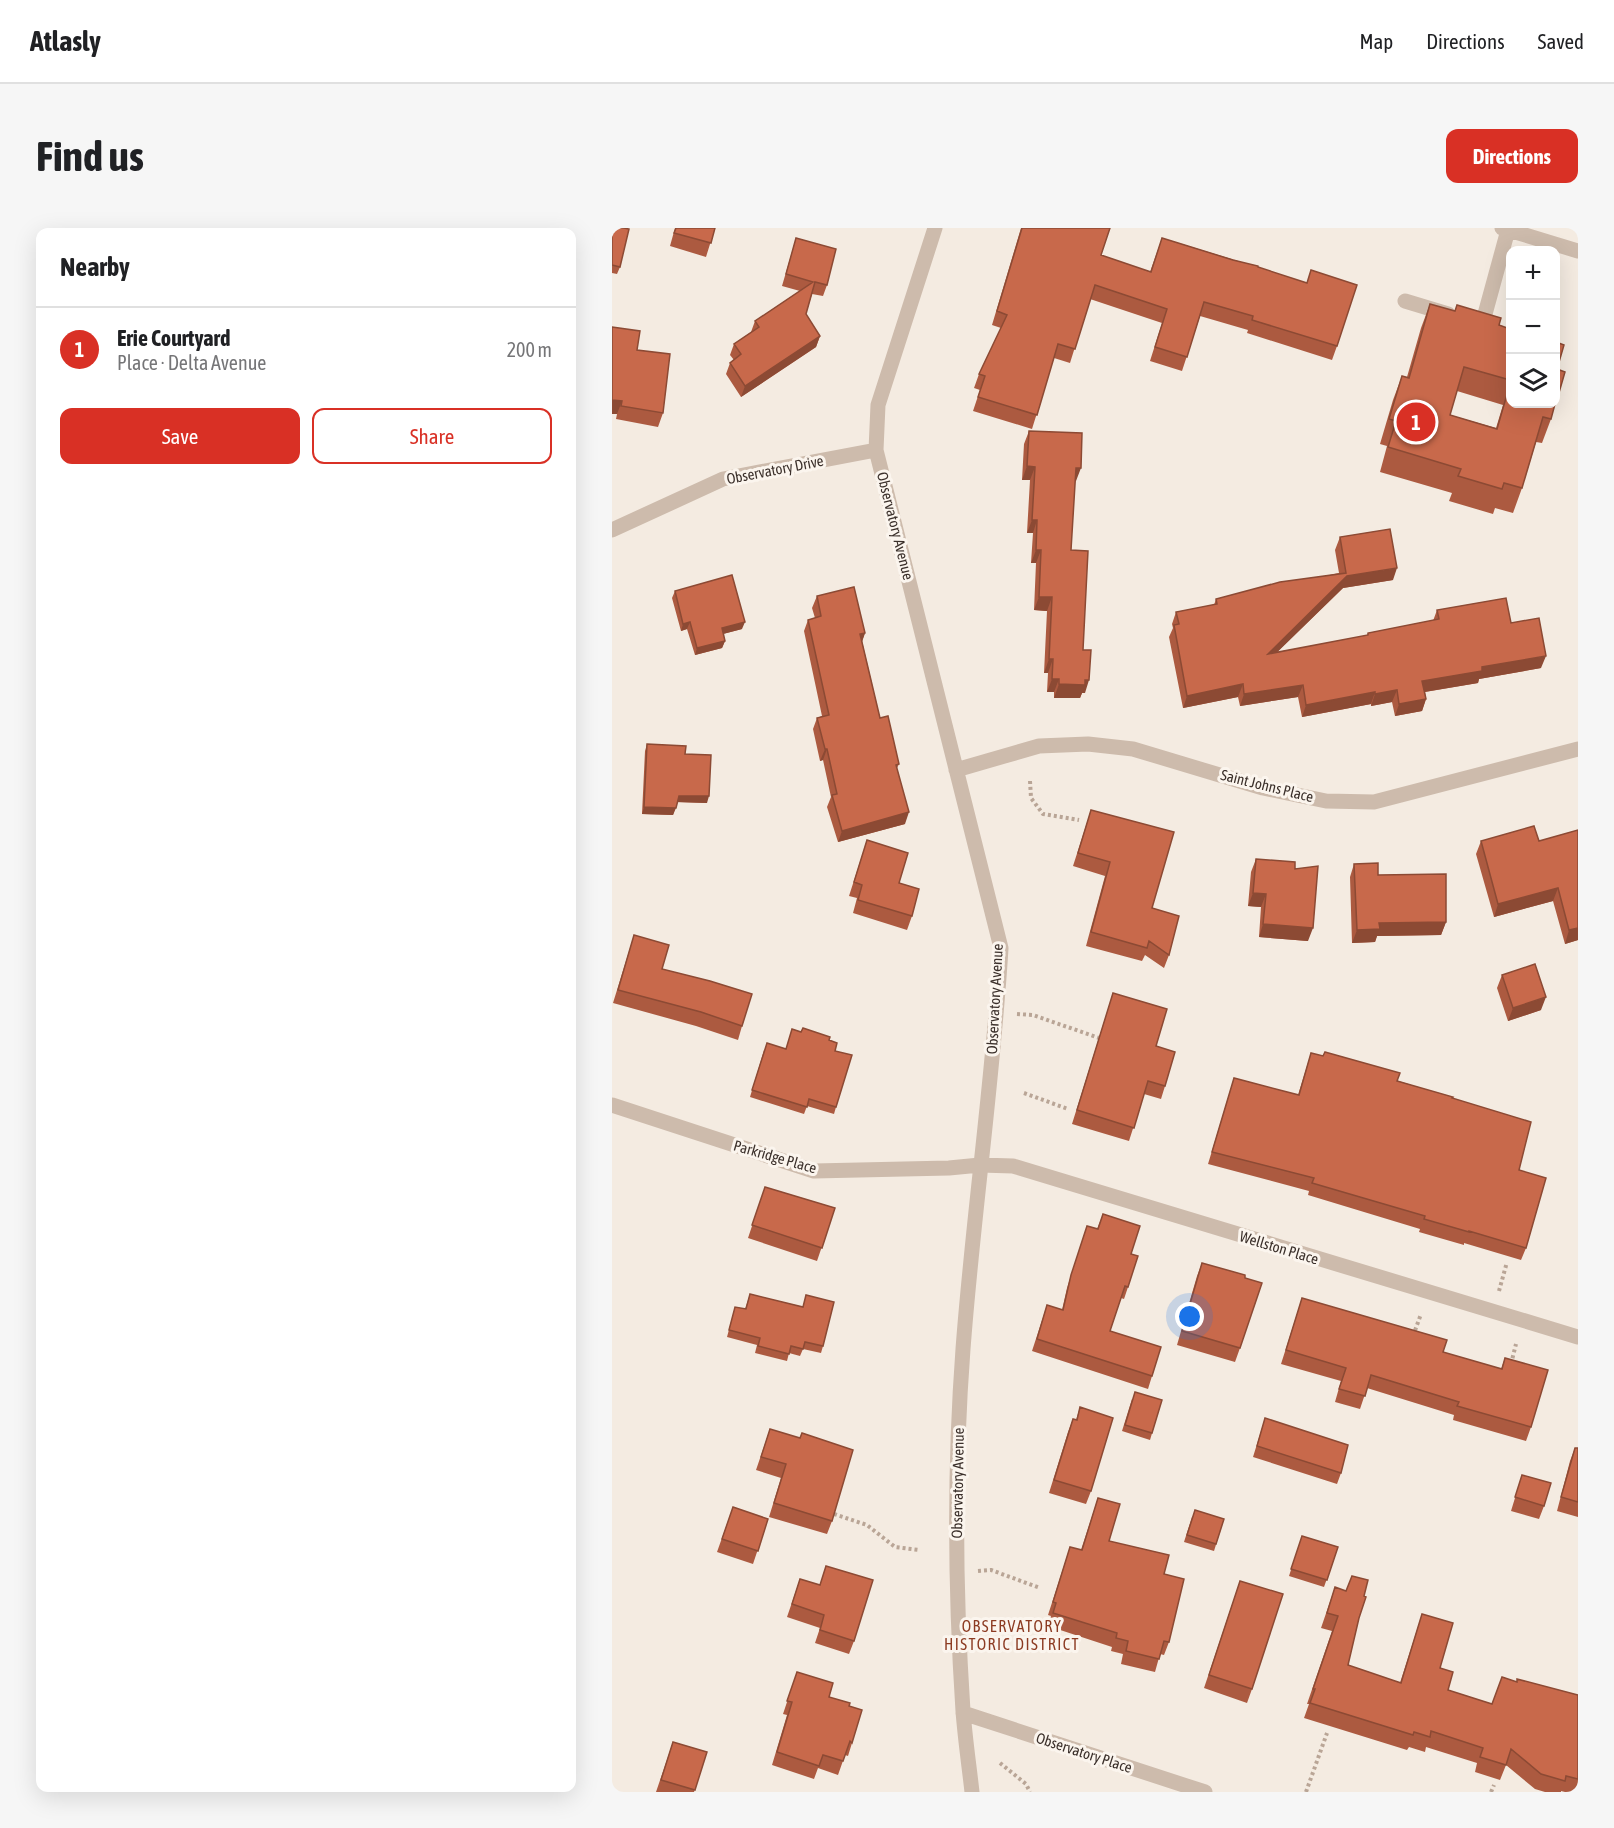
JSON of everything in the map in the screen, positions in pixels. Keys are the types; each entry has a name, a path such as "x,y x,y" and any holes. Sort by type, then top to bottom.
{"street":[{"name":"Observatory Avenue","path":"935,228 878,405 876,450 1001,948 997,1012 980,1165 963,1356 957,1475 956,1572 963,1713 972,1792"},
{"path":"1405,301 1476,323 1505,229 1578,251"},
{"name":"Observatory Drive","path":"612,530 723,479 876,450"},
{"name":"Saint Johns Place","path":"956,770 1039,746 1088,744 1133,749 1263,788 1326,801 1374,802 1578,749"},
{"name":"Parkridge Place","path":"612,1105 814,1171 949,1168 980,1165"},
{"name":"Wellston Place","path":"980,1165 1013,1166 1578,1337"},
{"name":"Observatory Place","path":"963,1713 1205,1792"}],"path":[{"path":"1030,781 1031,798 1043,814 1079,820"},
{"path":"997,1012 1033,1015 1099,1038"},
{"path":"1024,1093 1068,1109"},
{"path":"1413,1336 1421,1314"},
{"path":"1509,1372 1516,1344"},
{"path":"834,1514 867,1525 895,1547 919,1550"},
{"path":"956,1572 991,1570 1040,1588"},
{"path":"1306,1792 1327,1733"},
{"path":"1000,1762 1026,1784 1029,1792"},
{"path":"1491,1792 1494,1785"}],"building":[{"path":"612,228 629,229 620,267 612,265"},
{"path":"676,228 715,228 711,243 674,233"},
{"path":"1022,228 1110,228 1101,255 1151,272 1162,238 1307,283 1311,270 1357,285 1337,346 1252,320 1253,316 1204,302 1187,357 1155,347 1167,309 1095,285 1075,349 1058,344 1037,415 978,397 985,376 979,374 1007,315 997,311"},
{"path":"796,238 836,249 827,285 815,282 806,314 820,336 745,386 730,363 741,354 734,344 759,327 755,321 813,282 786,274"},
{"path":"1430,304 1455,311 1457,305 1501,318 1499,325 1506,328 1506,379 1464,367 1450,415 1497,429 1506,398 1506,408 1554,408 1551,419 1543,417 1522,488 1504,483 1502,489 1458,476 1461,469 1388,447 1396,421 1389,419 1402,376 1409,378"},
{"path":"612,327 640,331 637,350 670,354 663,413 621,406 622,401 612,400"},
{"path":"1560,344 1564,345 1560,359"},
{"path":"1560,370 1565,372 1560,389"},
{"path":"1029,431 1082,433 1081,468 1076,468 1071,550 1088,551 1083,650 1091,650 1089,680 1085,680 1085,685 1059,684 1059,679 1052,679 1053,659 1049,659 1052,597 1039,597 1041,550 1036,550 1037,520 1032,520 1035,467 1027,466"},
{"path":"1390,529 1397,568 1347,576 1268,654 1439,619 1437,610 1506,598 1511,623 1539,618 1546,656 1482,667 1482,671 1422,681 1426,699 1399,704 1397,690 1306,705 1303,685 1244,694 1243,684 1187,696 1174,625 1179,624 1176,612 1217,604 1216,599 1280,582 1346,573 1340,537"},
{"path":"732,575 745,622 722,628 725,641 697,648 690,622 683,624 675,591"},
{"path":"854,587 865,633 860,634 880,718 888,716 899,764 896,765 909,812 842,831 832,795 837,794 817,718 829,715 808,620 821,616 817,596"},
{"path":"647,744 686,746 685,754 711,755 709,796 679,796 676,808 644,807"},
{"path":"1091,810 1174,832 1152,908 1179,916 1169,955 1149,941 1147,948 1091,932 1110,862 1078,853"},
{"path":"1534,826 1539,841 1578,830 1578,928 1569,930 1558,888 1498,904 1481,841"},
{"path":"867,840 908,853 899,883 919,889 912,916 858,900 862,885 854,882"},
{"path":"1256,859 1295,862 1295,869 1318,866 1313,928 1263,924 1266,894 1253,893"},
{"path":"1378,863 1378,875 1446,874 1446,922 1379,923 1380,929 1357,930 1354,864"},
{"path":"634,935 669,945 662,969 752,994 742,1026 701,1012 618,990"},
{"path":"1535,964 1546,997 1513,1008 1502,975"},
{"path":"1113,993 1167,1009 1156,1046 1175,1052 1165,1086 1148,1081 1134,1128 1077,1110"},
{"path":"803,1028 830,1037 829,1040 837,1043 835,1051 852,1055 836,1107 809,1099 807,1107 752,1090 767,1043 786,1049 792,1029 801,1032"},
{"path":"1325,1052 1400,1073 1397,1081 1531,1122 1519,1170 1546,1178 1526,1248 1424,1219 1425,1216 1312,1183 1314,1178 1212,1152 1234,1078 1299,1095 1311,1053 1323,1056"},
{"path":"765,1187 835,1208 822,1248 752,1225"},
{"path":"1103,1214 1140,1226 1131,1254 1138,1256 1110,1331 1161,1347 1152,1376 1037,1339 1047,1305 1063,1310 1071,1275 1087,1226 1098,1229"},
{"path":"1202,1263 1245,1275 1245,1278 1262,1283 1240,1348 1182,1331"},
{"path":"750,1294 803,1307 806,1295 834,1302 823,1346 805,1342 803,1349 791,1346 789,1354 758,1346 760,1338 729,1330 735,1307 746,1309"},
{"path":"1302,1298 1447,1340 1443,1352 1502,1369 1505,1358 1548,1370 1531,1427 1457,1406 1459,1402 1371,1375 1365,1396 1339,1389 1346,1368 1286,1350"},
{"path":"1135,1392 1162,1400 1152,1433 1125,1425"},
{"path":"1080,1407 1113,1418 1091,1491 1054,1480 1073,1419 1077,1420"},
{"path":"1265,1418 1348,1445 1341,1473 1257,1446"},
{"path":"770,1429 800,1438 802,1433 853,1450 832,1521 774,1503 786,1464 761,1457"},
{"path":"1575,1448 1578,1448 1578,1502 1561,1497"},
{"path":"1522,1475 1551,1483 1544,1506 1515,1497"},
{"path":"1098,1498 1120,1504 1109,1541 1169,1555 1164,1574 1184,1579 1169,1642 1164,1641 1159,1659 1126,1651 1128,1641 1116,1638 1117,1633 1053,1613 1056,1603 1053,1602 1070,1547 1082,1550"},
{"path":"733,1507 768,1519 758,1551 722,1539"},
{"path":"1195,1510 1224,1519 1216,1544 1187,1535"},
{"path":"1302,1536 1338,1547 1327,1580 1291,1569"},
{"path":"826,1566 873,1580 854,1641 820,1630 824,1615 792,1604 800,1579 820,1585"},
{"path":"1352,1576 1368,1580 1364,1596 1366,1597 1348,1665 1401,1683 1422,1614 1453,1623 1440,1668 1453,1672 1448,1690 1492,1704 1502,1677 1578,1695 1578,1779 1566,1776 1565,1781 1541,1774 1511,1749 1506,1765 1480,1757 1483,1748 1431,1731 1430,1737 1414,1732 1413,1735 1310,1703 1338,1616 1327,1613 1335,1587 1346,1591"},
{"path":"1240,1581 1283,1594 1252,1689 1209,1675"},
{"path":"797,1672 833,1683 829,1697 850,1703 849,1706 862,1710 852,1743 850,1741 843,1761 823,1755 819,1766 777,1752 792,1702 787,1701"},
{"path":"673,1742 707,1752 695,1790 661,1780"}],"place":[{"name":"Erie Courtyard","path":"1416,422"}],"district":[{"name":"OBSERVATORY HISTORIC DISTRICT","path":"1012,1635"}]}
